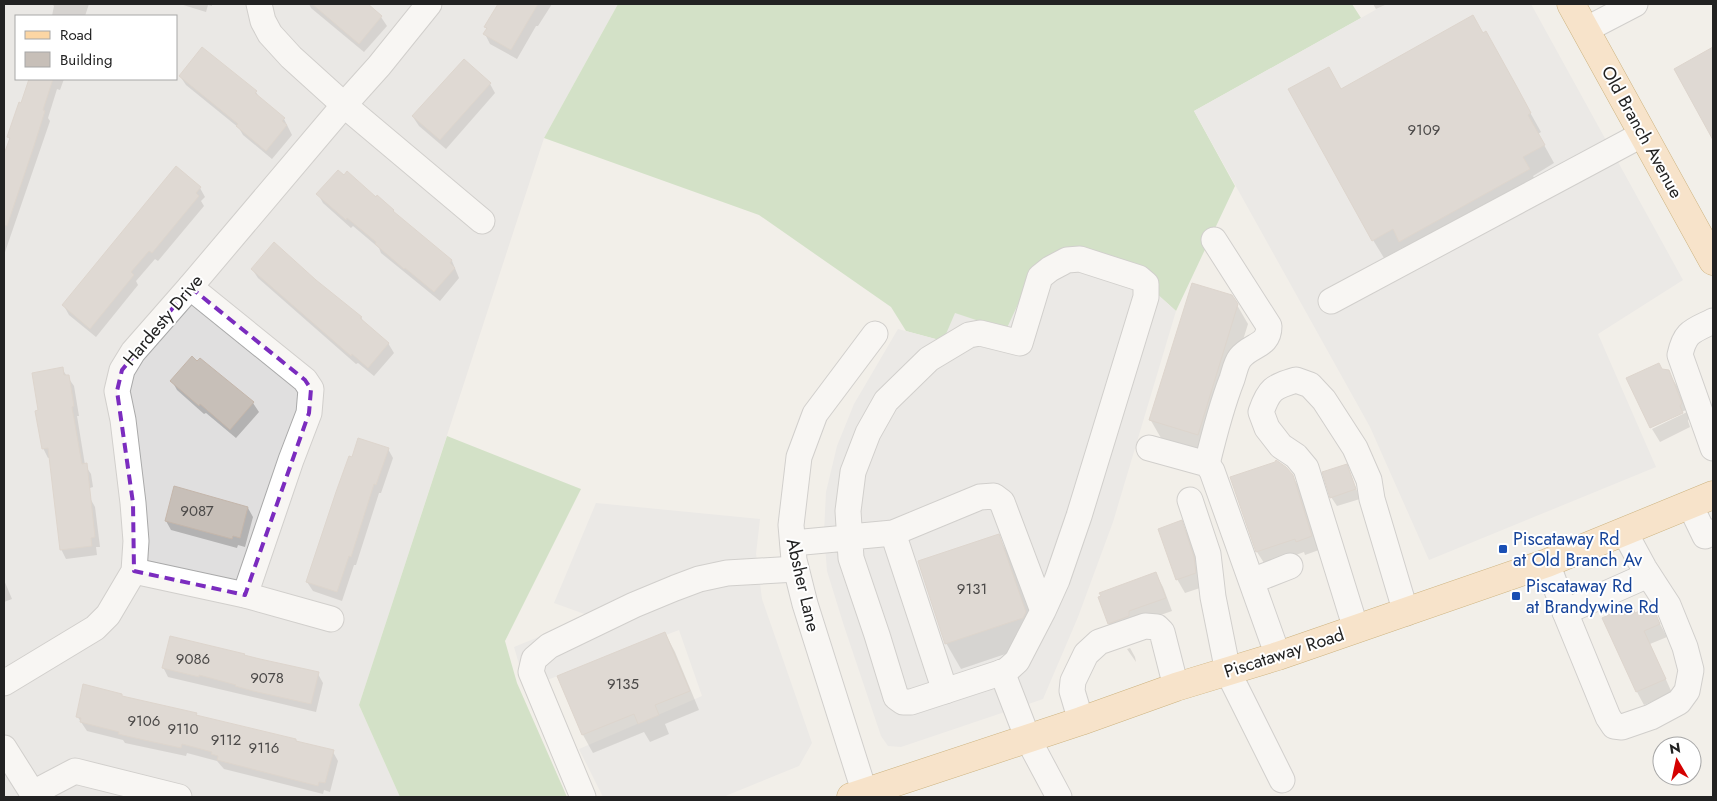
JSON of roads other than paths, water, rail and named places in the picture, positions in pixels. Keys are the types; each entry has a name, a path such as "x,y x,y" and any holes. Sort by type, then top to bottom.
{"main road":[{"name":"Old Branch Avenue","path":"1571,4 1713,261"},
{"name":"Piscataway Road","path":"860,796 1176,687 1278,656 1406,613 1547,563 1625,533 1702,500"}],"street":[{"path":"259,4 263,21 270,34 292,57 344,104 482,221"},
{"name":"Hardesty Drive","path":"4,683 95,628 108,615 134,571 136,541 133,503 123,420 117,391 122,370 133,352 344,104 379,66 429,4"},
{"path":"1585,30 1635,4"},
{"path":"1331,301 1643,134"},
{"path":"1207,464 1219,415 1239,358 1266,340 1269,334 1269,326 1214,240"},
{"path":"1080,259 1139,278 1146,284 1146,297 1079,516 1057,580 1043,611 1017,661 1002,672 911,702 903,702 896,697 851,558 848,511 853,472 868,433 886,401 929,359 969,335 980,333 1020,343 1040,277 1067,260 1080,259"},
{"path":"190,287 306,380 312,389 310,413 291,460 245,595"},
{"path":"1713,321 1694,331 1683,340 1680,355 1713,448"},
{"name":"Absher Lane","path":"860,796 805,604 796,569 790,525 799,457 816,414 875,334"},
{"path":"1356,629 1306,468 1296,456 1281,446 1267,428 1261,412 1268,394 1279,385 1287,382 1296,380 1310,385 1324,400 1355,448 1369,480 1372,499 1406,613"},
{"path":"1149,448 1207,464 1212,471 1278,656"},
{"path":"792,543 892,533 980,497 994,496 1002,502 1043,611"},
{"path":"1190,500 1208,554 1213,597 1228,672 1282,780"},
{"path":"1702,500 1705,536 1713,532"},
{"path":"892,533 945,691"},
{"path":"1547,563 1608,717 1614,726 1622,727 1651,717 1679,702 1687,691 1691,670 1685,648 1668,605 1648,575 1625,533"},
{"path":"1252,581 1290,566"},
{"path":"583,797 531,672 534,659 549,646 641,603 699,579 727,573 796,569"},
{"path":"134,571 245,595 331,620"},
{"path":"1565,612 1648,575"},
{"path":"1081,721 1072,691 1073,681 1086,654 1099,642 1145,626 1157,627 1162,632 1176,687"},
{"path":"1002,672 1028,739 1059,797"},
{"path":"4,748 34,795 75,771 179,797"}],"place":[{"name":"Piscataway Rd at Old Branch Av","path":"1503,549"},
{"name":"Piscataway Rd at Brandywine Rd","path":"1516,596"}]}
